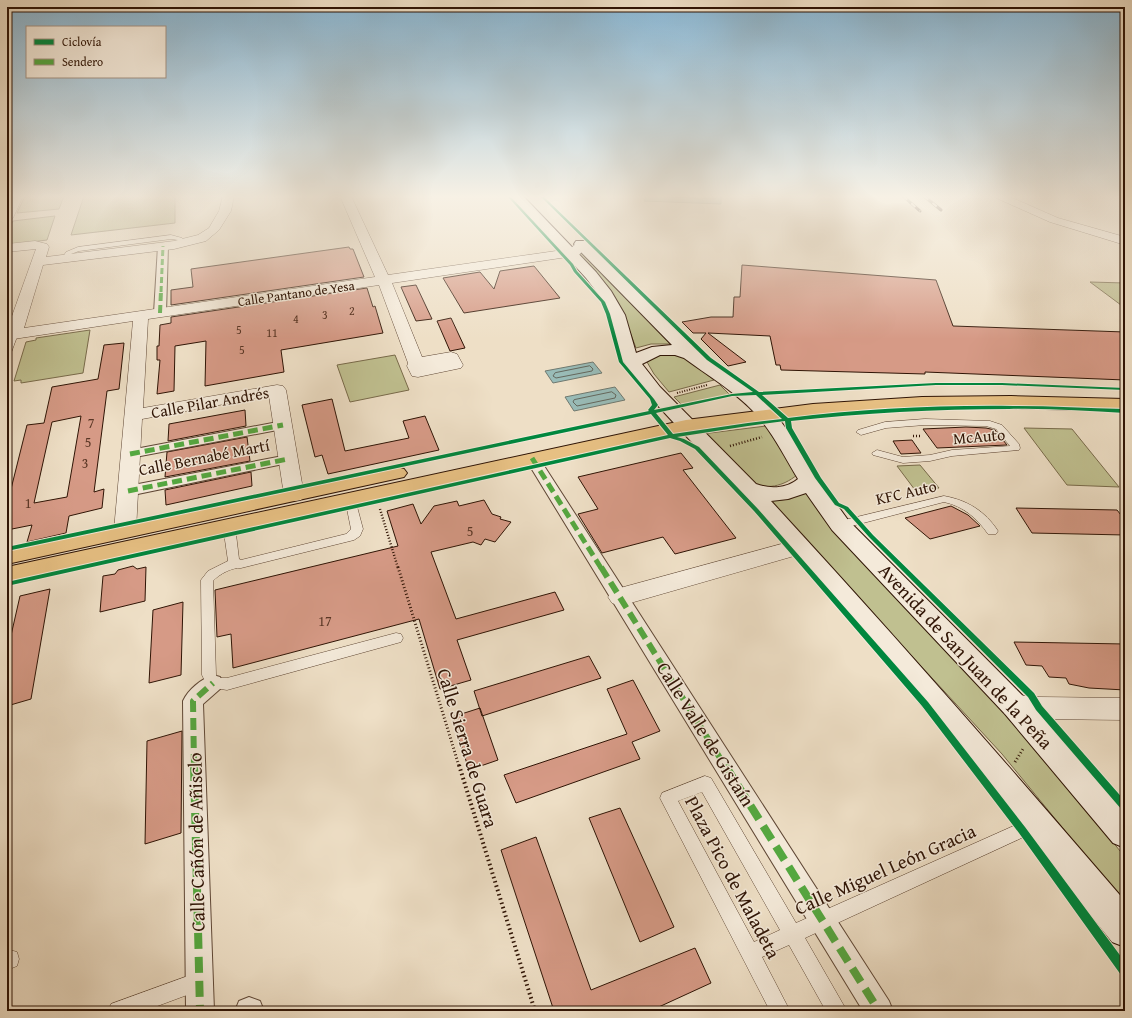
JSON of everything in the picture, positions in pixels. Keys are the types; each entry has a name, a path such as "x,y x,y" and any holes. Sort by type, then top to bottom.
{"main road":[{"name":"Avenida de San Juan de la Peña","path":"570,244 690,354 761,409 781,435 818,495 840,524 1015,706 1125,832"},
{"name":"Avenida de San Juan de la Peña","path":"572,244 613,306 622,331 629,358 632,363 848,600 944,711 1125,929"},
{"name":"Avenida de San Juan de la Peña","path":"632,363 639,356 659,350 677,350 690,354"},
{"path":"761,409 857,394 961,389 1014,389 1125,393"},
{"path":"7,556 678,412 1011,402 1125,406"},
{"path":"7,576 532,458 678,412"},
{"path":"748,490 761,494 781,494 801,487 809,480"}],"street":[{"path":"41,256 65,259 180,244"},
{"path":"367,244 384,280 416,363"},
{"path":"7,248 35,245 43,247 41,256 10,334"},
{"path":"160,313 163,246"},
{"name":"Calle Pantano de Yesa","path":"10,334 384,280 576,249"},
{"path":"125,530 141,315"},
{"name":"Calle Pilar Andrés","path":"133,415 278,390 294,495"},
{"path":"130,454 283,425"},
{"name":"Calle Valle de Gistaín","path":"532,458 879,1011"},
{"name":"Calle Bernabé Martí","path":"128,491 288,459"},
{"path":"620,597 800,547"},
{"name":"Calle Cañón de Añisclo","path":"200,1011 192,701 213,683"},
{"path":"1015,706 1039,708 1125,709"}],"lane":[{"path":"65,259 66,254 70,252 86,248 121,244"},
{"path":"7,353 10,334"},
{"name":"McAuto","path":"862,432 885,425 925,422 987,423 999,427 1015,446 1015,448 1009,450 952,453 930,458 903,460 877,454"},
{"path":"350,499 357,529 356,534 350,537 241,564 235,563 212,574 207,580 208,675 213,683 228,684 396,638"},
{"name":"KFC Auto","path":"840,524 944,499 965,505 986,523 992,531"},
{"path":"229,526 233,559 235,563"},
{"name":"Plaza Pico de Maladeta","path":"780,1011 668,798 705,784 837,1011"},
{"name":"Calle Miguel León Gracia","path":"750,953 1037,823"},
{"path":"118,1011 199,981"}],"path":[{"path":"678,412 710,384"},
{"path":"711,451 769,436 781,435"}],"green space":[{"path":"585,251 676,344 651,344 636,348 627,324 577,254"},
{"path":"1090,282 1125,283 1125,308"},
{"path":"90,330 83,373 21,383 21,380 14,381 26,342 36,340 36,338"},
{"path":"673,354 687,359 714,380 669,392 654,374 647,362 658,355"},
{"path":"395,355 409,390 350,402 337,365"},
{"path":"720,385 730,395 682,405 674,397"},
{"path":"766,426 797,475 786,482 769,487 749,484 702,434"},
{"path":"1024,428 1072,429 1119,487 1067,485"},
{"path":"920,465 939,488 915,490 897,466"},
{"path":"806,490 1022,731 1125,857 1125,904 1002,754 769,501 790,499"}],"water":[{"path":"593,362 602,373 553,383 545,371"},
{"path":"615,387 625,400 574,411 565,397"}],"building":[{"path":"349,247 350,249 353,249 364,277 171,305 171,290 193,287 191,269"},
{"path":"742,265 936,280 953,326 1125,332 1125,380 925,372 925,374 781,370 780,365 776,365 770,336 708,333 746,362 728,366 701,339 706,333 693,333 682,322 711,317 733,317 734,297 740,297"},
{"path":"534,266 560,298 464,313 443,278 480,272 494,289 500,271"},
{"path":"416,285 432,319 416,321 401,287"},
{"path":"367,288 373,307 375,306 383,333 281,350 284,372 205,386 206,341 175,346 174,391 157,394 160,360 157,360 157,346 159,346 160,325 171,323 171,317"},
{"path":"451,318 465,348 450,351 437,321"},
{"path":"124,343 119,389 107,391 94,492 104,489 102,508 69,516 66,533 27,542 32,525 7,530 7,505 27,425 44,423 52,387 98,379 104,345","holes":["81,416 67,497 34,503 52,422"]},
{"path":"332,399 345,451 409,438 403,421 425,416 439,450 328,474 322,455 315,457 302,405"},
{"path":"245,410 246,426 168,441 169,424"},
{"path":"966,427 995,430 1007,445 937,448 923,429"},
{"path":"247,437 250,461 165,477 167,452"},
{"path":"912,440 921,453 901,454 893,441"},
{"path":"681,453 693,468 683,470 736,538 675,554 663,537 602,553 578,514 598,509 578,477"},
{"path":"251,472 252,486 166,505 165,490"},
{"path":"484,500 492,514 501,517 500,519 511,522 495,542 485,539 481,545 473,542 431,552 456,619 555,592 564,610 457,640 471,680 440,689 419,619 233,668 231,634 217,637 215,590 398,546 387,511 413,504 421,524 434,506 457,501 459,506"},
{"path":"951,506 968,515 980,526 930,539 905,518"},
{"path":"1016,508 1117,510 1125,520 1125,535 1032,533"},
{"path":"133,566 137,569 146,567 145,601 100,612 103,576 115,574 118,570"},
{"path":"50,589 31,699 7,706 7,653 20,596"},
{"path":"183,602 181,675 149,683 153,610"},
{"path":"1014,642 1125,644 1125,690 1089,688 1069,684 1066,678 1049,677 1042,666 1026,665"},
{"path":"589,656 601,678 482,716 474,691"},
{"path":"633,680 660,731 632,742 640,759 516,803 504,775 627,734 607,689"},
{"path":"480,708 498,760 469,770 452,717"},
{"path":"182,731 181,833 145,844 147,741"},
{"path":"620,808 674,927 640,942 589,818"},
{"path":"536,837 591,990 695,948 711,983 650,1011 554,1011 501,850"}],"marked path":[{"path":"160,313 163,246"},
{"path":"130,454 283,425"},
{"path":"532,458 879,1011"},
{"path":"128,491 288,459"},
{"path":"200,1011 193,701 213,683"}],"cycle path":[{"path":"552,244 603,302 608,314 621,362 652,399 655,405 651,410 672,437 682,440 697,448 756,510 925,704 1022,830 1125,971"},
{"path":"590,244 709,359 758,394 788,421 789,428 818,478 837,504 846,508 871,536 1031,695 1039,708 1125,807"},
{"path":"7,549 732,395 936,384 1002,384 1125,389"},
{"path":"7,584 661,438 748,424 835,415 923,409 1039,407 1125,411"}]}
